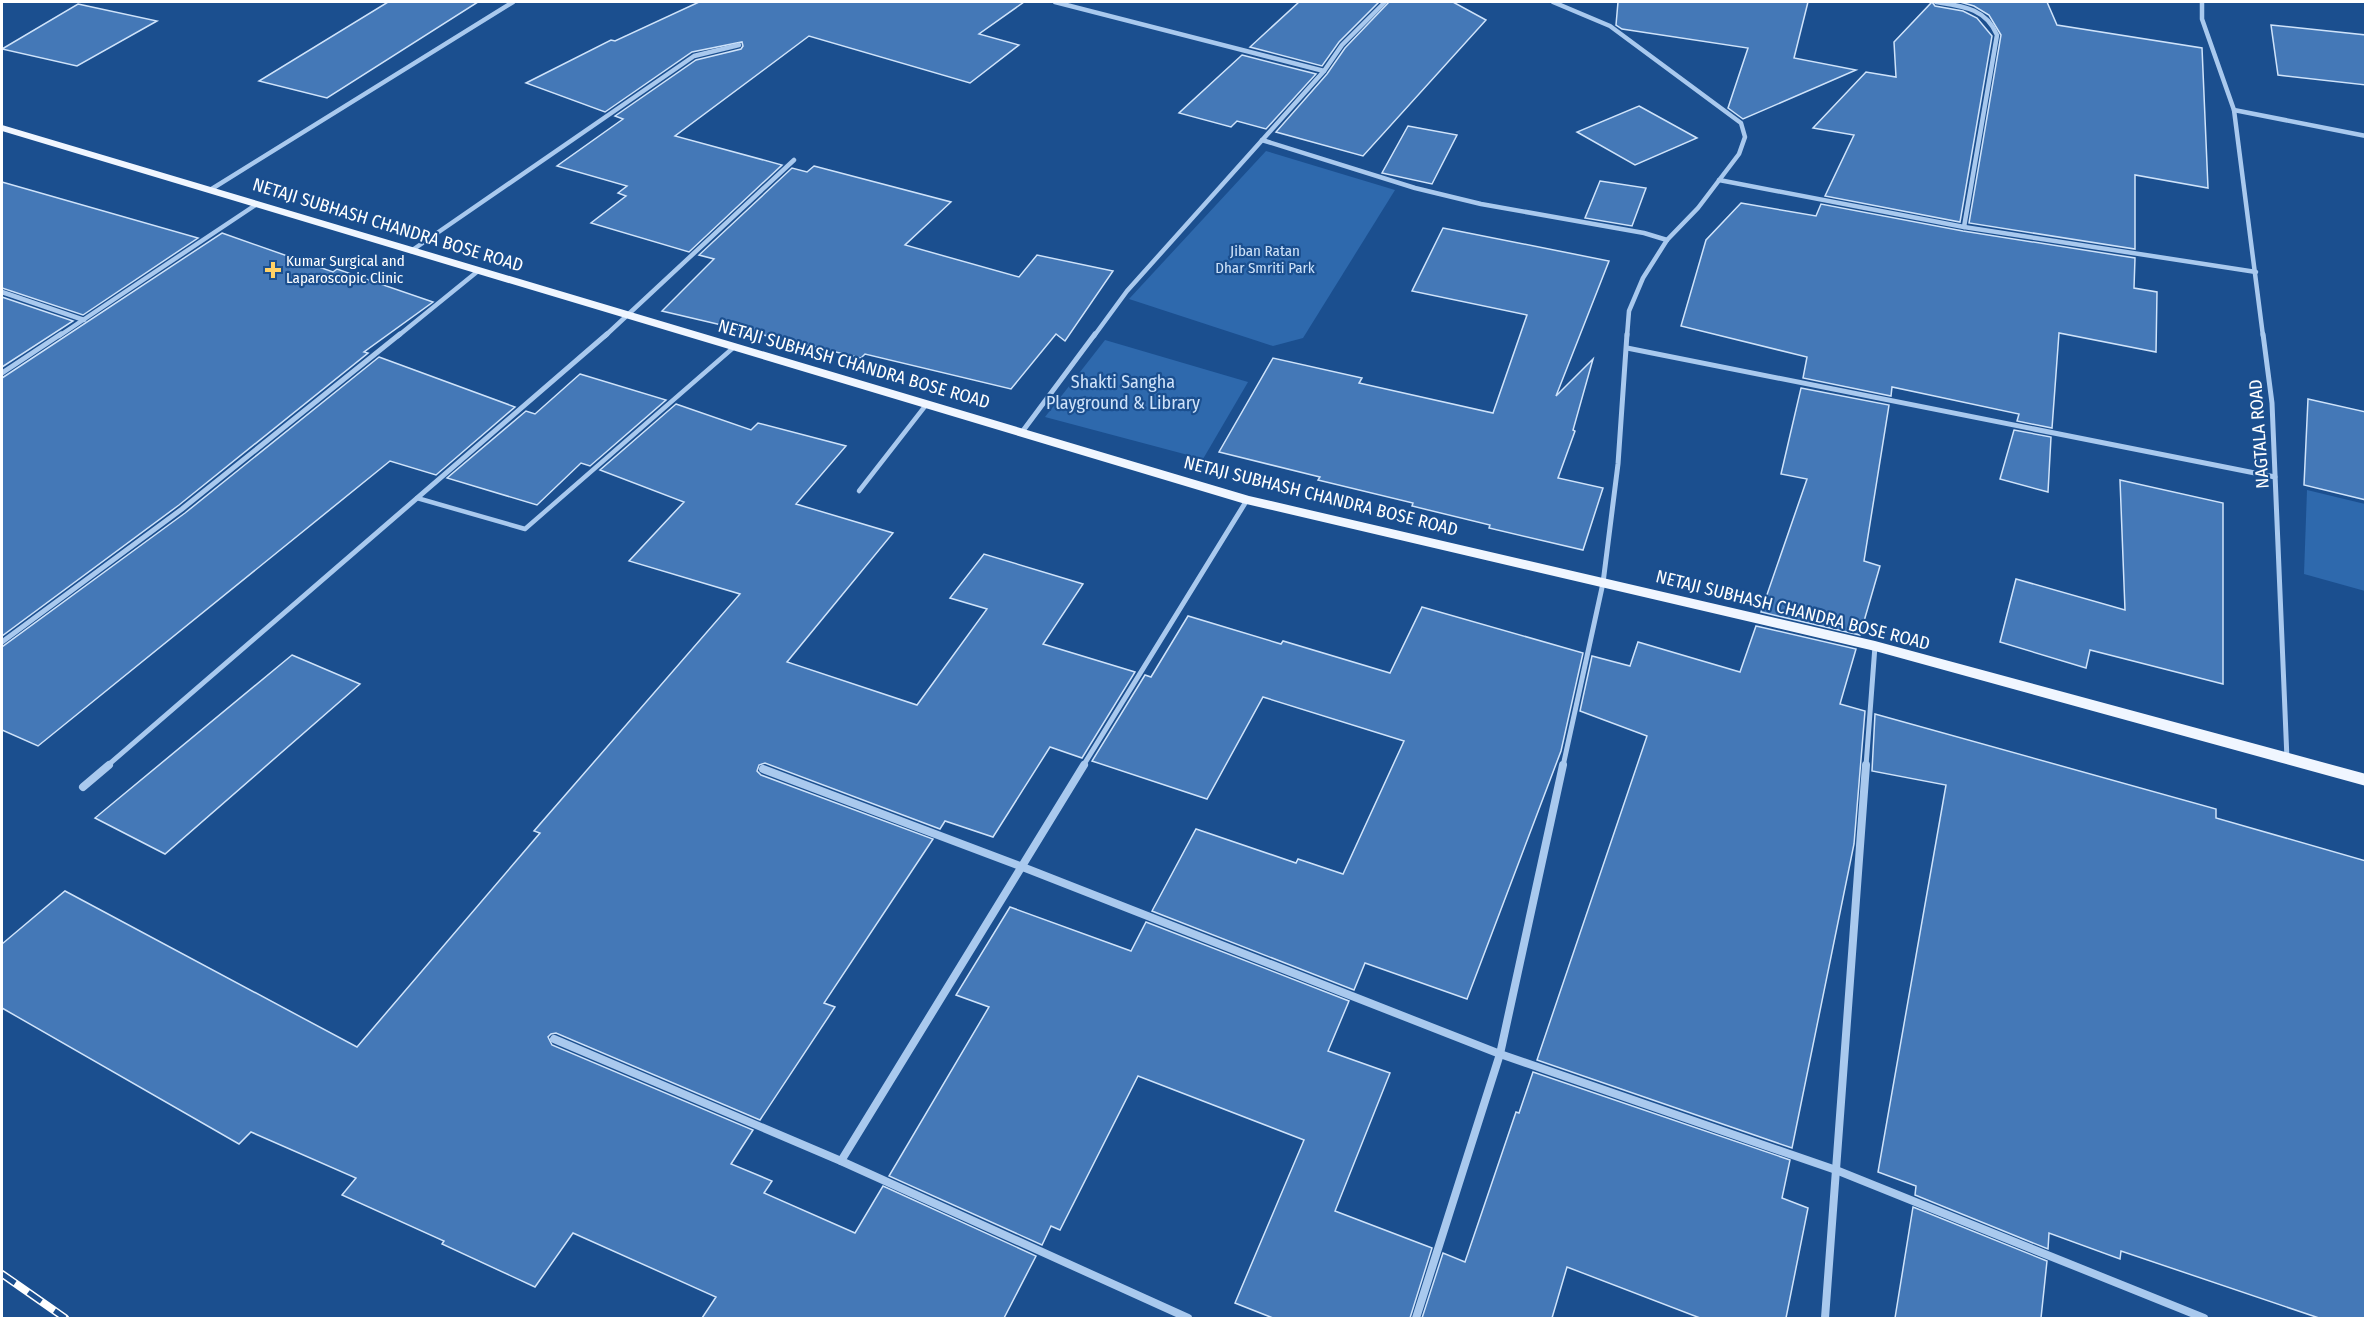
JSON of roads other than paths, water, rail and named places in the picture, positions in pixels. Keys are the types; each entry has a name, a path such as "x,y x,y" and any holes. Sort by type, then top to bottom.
{"main road":[{"name":"NETAJI SUBHASH CHANDRA BOSE ROAD","path":"2,128 1247,500 1875,646 2366,780"}],"street":[{"path":"210,190 513,2"},
{"path":"1055,2 1324,71"},
{"path":"1022,432 1127,291 1324,71 1342,45 1385,2"},
{"path":"1416,1318 1500,1054 1603,583 1618,464 1629,311 1643,278 1667,240 1698,208 1739,154 1745,137 1742,123 1610,26 1553,2"},
{"path":"1936,2 1976,10 1990,18 1996,35 1964,227"},
{"name":"NAGTALA ROAD","path":"2202,2 2202,18 2234,110 2272,403 2288,759"},
{"path":"411,251 694,56 739,45"},
{"path":"2234,110 2366,136"},
{"path":"1262,140 1414,188 1481,204 1644,233 1667,240"},
{"path":"83,787 628,316 794,160"},
{"path":"1719,180 1964,227 2256,272"},
{"path":"2,373 257,204"},
{"path":"2,642 182,509 478,271"},
{"path":"2,292 84,320"},
{"path":"1627,348 2276,477"},
{"path":"841,1161 1020,866 1247,500"},
{"path":"1825,1318 1875,646"},
{"path":"763,769 1020,866 1500,1054 1836,1170 2204,1318"},
{"path":"554,1039 841,1161 1188,1318"}],"lane":[{"path":"417,498 525,529 733,348"},
{"path":"859,491 926,405"}],"railway":[{"path":"2,1274 65,1318"}],"place":[{"name":"Kumar Surgical and Laparoscopic Clinic","path":"273,270"}],"park label":[{"name":"Jiban Ratan Dhar Smriti Park","path":"1265,260"},
{"name":"Shakti Sangha Playground & Library","path":"1123,392"}]}
